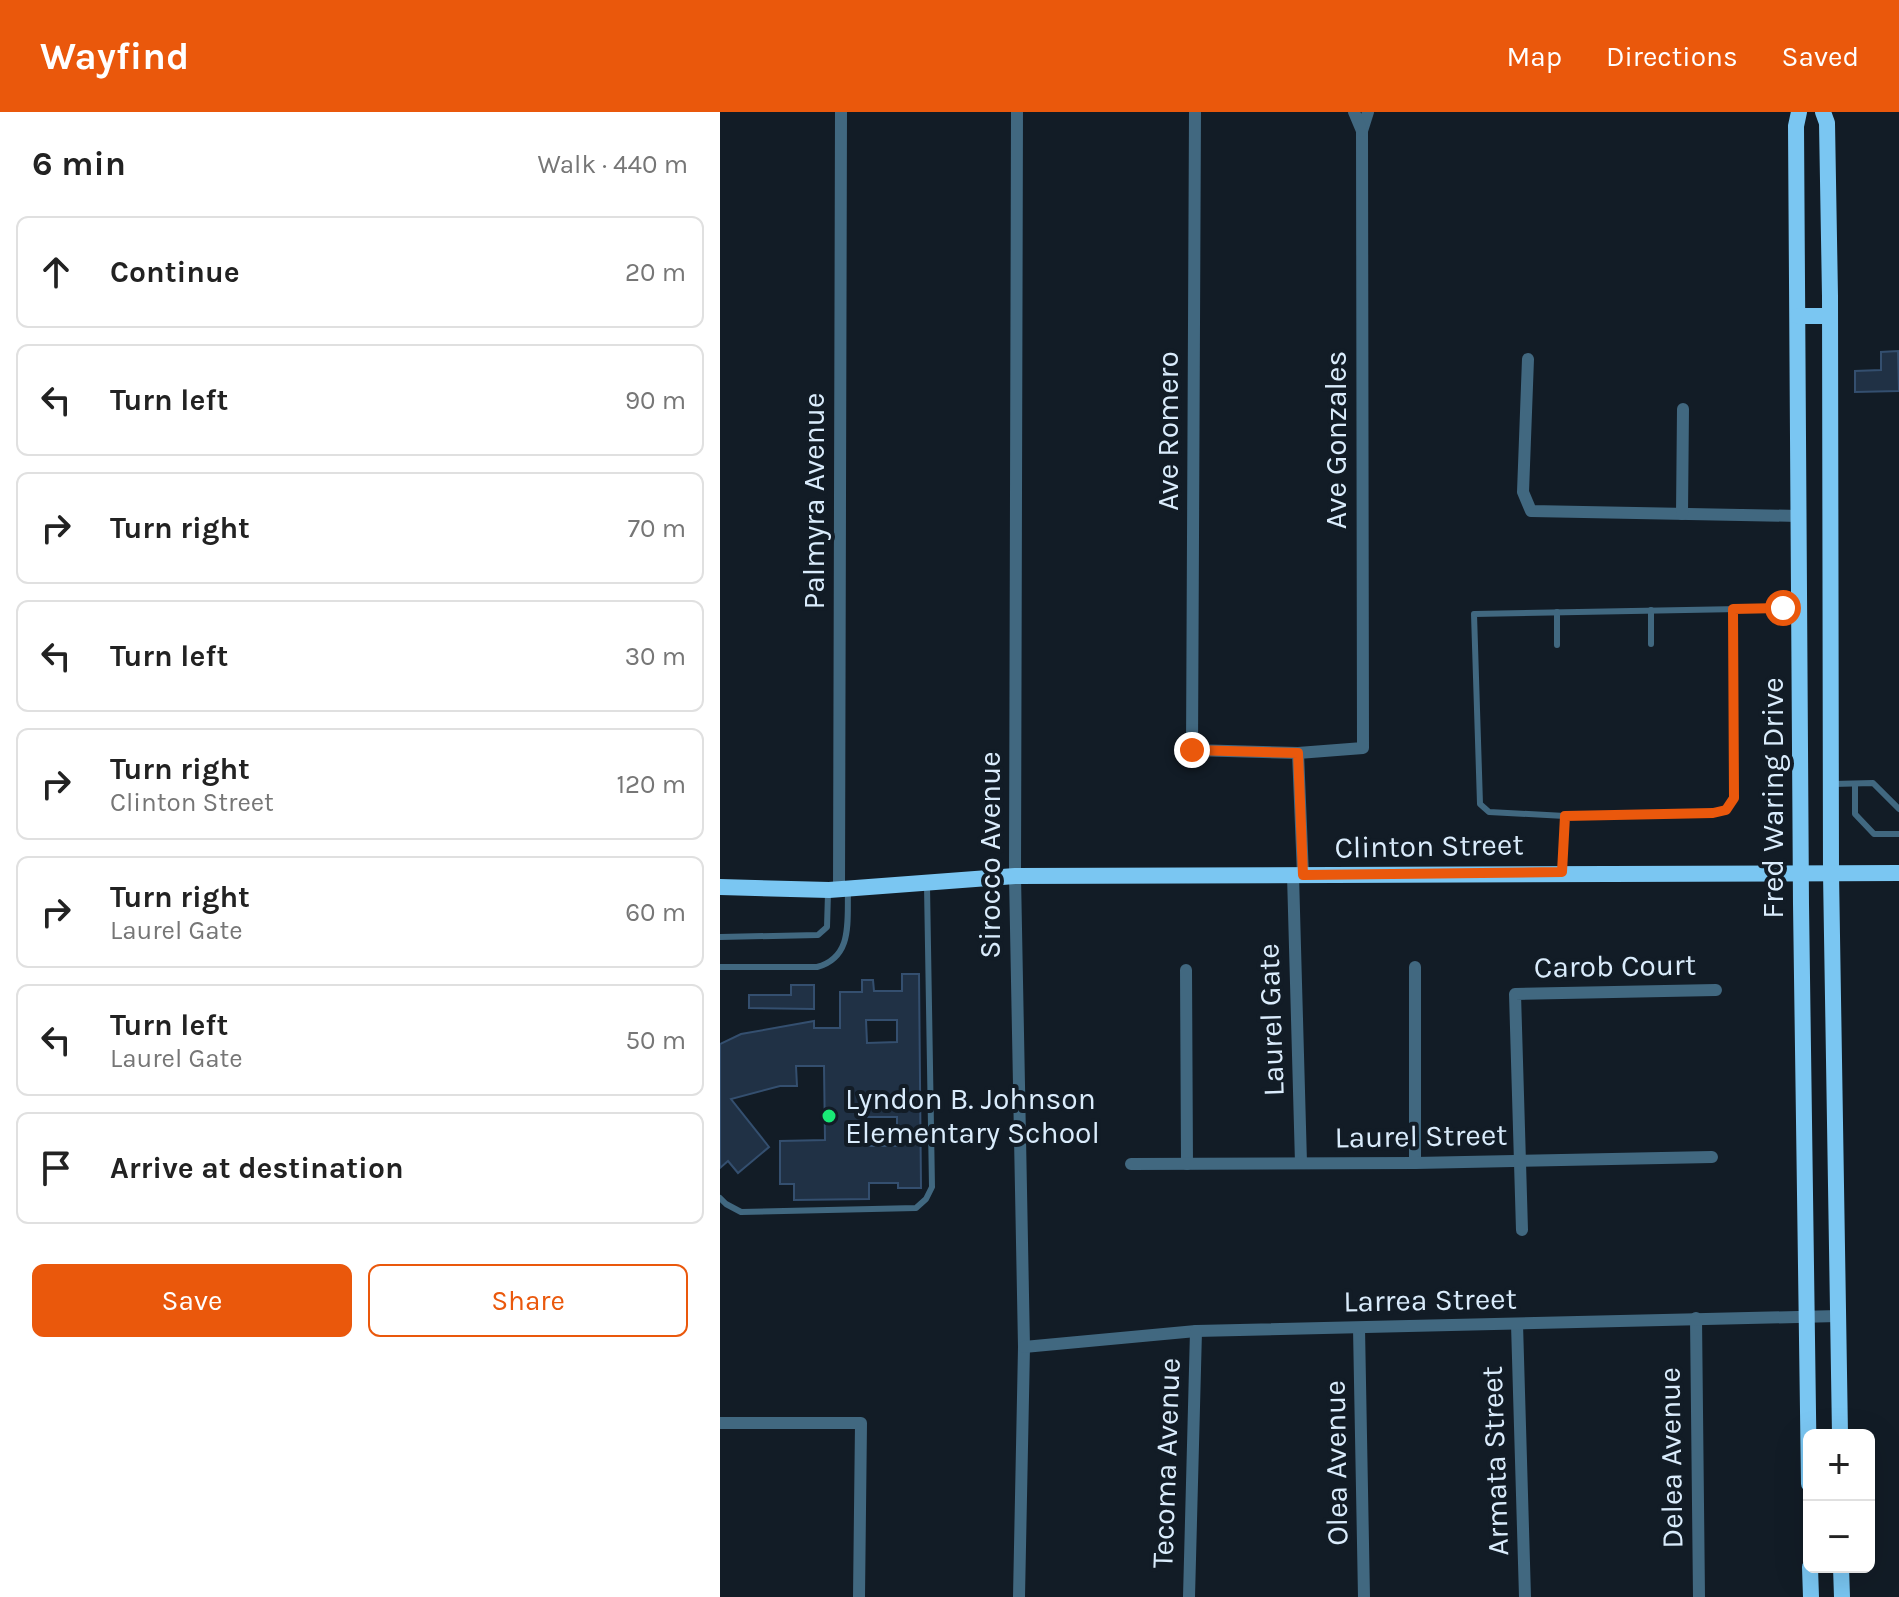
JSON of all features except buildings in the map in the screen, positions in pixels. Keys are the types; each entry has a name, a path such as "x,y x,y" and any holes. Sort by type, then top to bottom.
{"main road":[{"name":"Fred Waring Drive","path":"1799,112 1796,126 1801,873 1808,1429"},
{"name":"Fred Waring Drive","path":"1823,112 1827,123 1830,316 1831,873 1840,1429"},
{"path":"1798,316 1830,316"},
{"name":"Clinton Street","path":"720,887 839,889 1015,876 1899,873"},
{"path":"1810,1573 1811,1597"},
{"path":"1841,1573 1842,1597"}],"street":[{"name":"Palmyra Avenue","path":"839,889 841,112"},
{"name":"Sirocco Avenue","path":"1017,112 1015,876 1024,1347 1019,1597"},
{"name":"Ave Romero","path":"1195,112 1192,750 1298,753"},
{"name":"Ave Gonzales","path":"1354,112 1362,131"},
{"name":"Ave Gonzales","path":"1298,753 1363,748 1362,131 1368,112"},
{"path":"1528,359 1523,492 1531,511 1799,516"},
{"path":"1682,514 1683,409"},
{"name":"Laurel Gate","path":"1298,753 1301,1163"},
{"path":"1415,967 1415,1163"},
{"path":"1186,970 1187,1164"},
{"name":"Carob Court","path":"1520,1160 1515,994 1716,990"},
{"name":"Laurel Street","path":"1131,1164 1415,1163 1712,1157"},
{"path":"1520,1160 1522,1230"},
{"name":"Larrea Street","path":"1024,1347 1196,1331 1838,1316"},
{"name":"Delea Avenue","path":"1696,1318 1699,1597"},
{"name":"Armata Street","path":"1517,1324 1525,1597"},
{"name":"Olea Avenue","path":"1359,1328 1364,1597"},
{"name":"Tecoma Avenue","path":"1189,1597 1196,1331"},
{"path":"720,1423 861,1423 859,1597"}],"lane":[{"path":"1733,609 1734,798 1726,810 1713,813 1565,816 1489,812 1480,804 1474,614 1651,610 1800,608"},
{"path":"1651,610 1651,644"},
{"path":"1557,612 1557,645"},
{"path":"1831,784 1873,783 1899,809"},
{"path":"1855,784 1855,814 1874,834 1899,834"},
{"path":"1562,872 1565,816"},
{"path":"720,1198 741,1212 916,1208 926,1199 932,1187 927,882"},
{"path":"720,937 818,935 827,927 839,889"},
{"path":"720,967 817,967 831,962 844,947 847,938 839,889"}],"place":[{"name":"Lyndon B. Johnson Elementary School","path":"829,1116"}],"route":[{"path":"1192,750 1298,753 1303,875 1562,872 1565,816 1713,813 1726,810 1734,798 1733,609 1783,608"}]}
